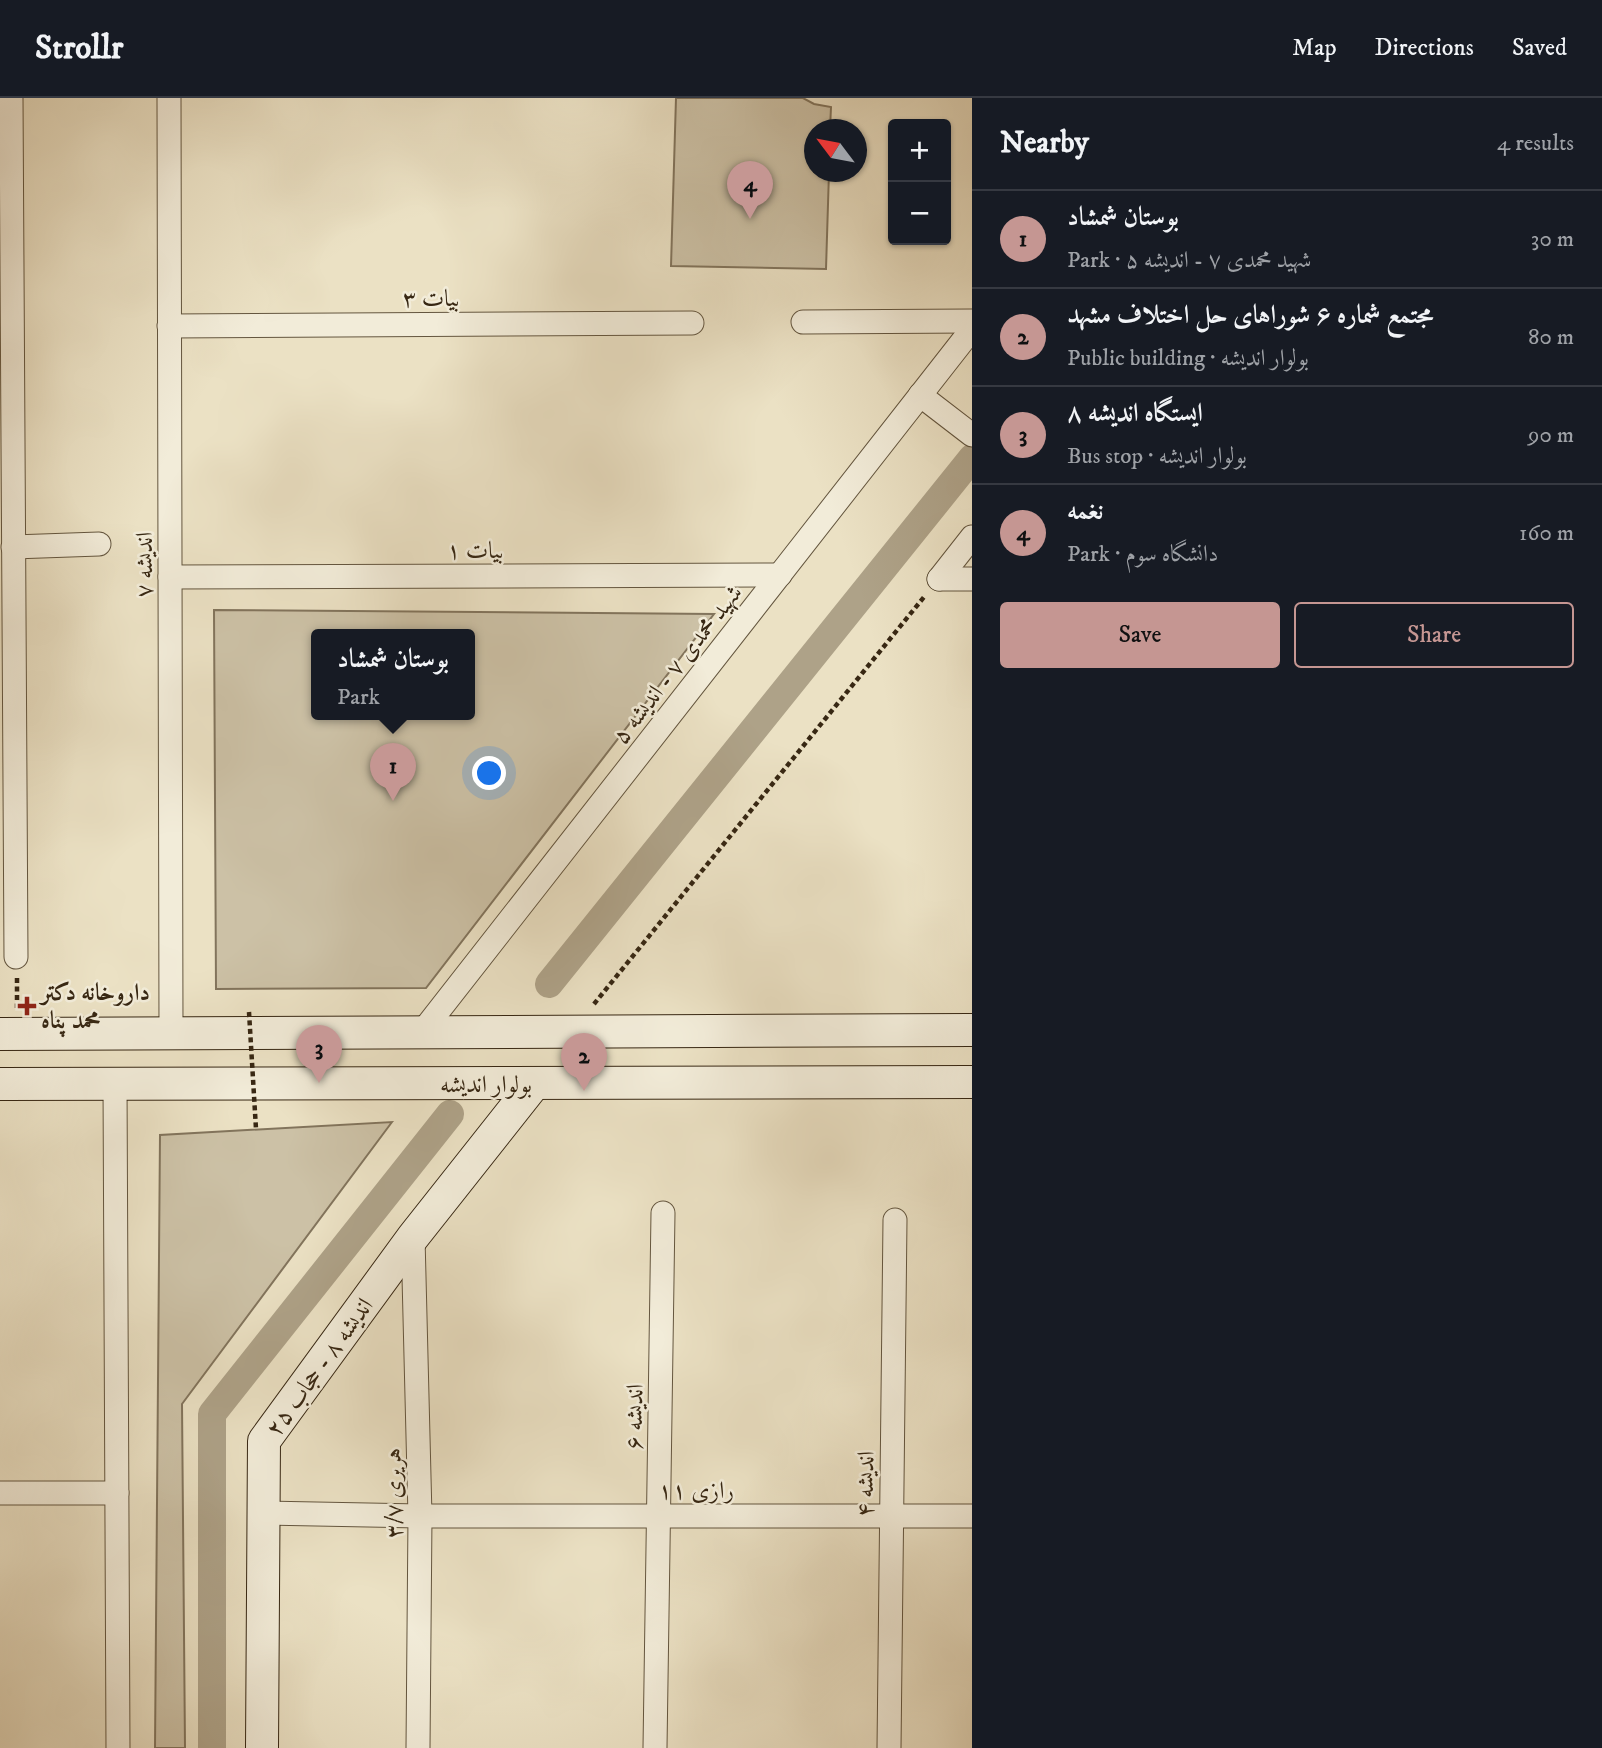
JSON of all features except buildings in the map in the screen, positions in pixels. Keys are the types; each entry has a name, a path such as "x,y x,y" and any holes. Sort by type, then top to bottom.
{"main road":[{"path":"8,1034 171,1031 972,1030"},
{"name":"بولوار اندیشه","path":"0,1084 972,1082"},
{"name":"اندیشه ۸ - حجاب ۲۵","path":"262,1748 264,1441 413,1237 534,1084"}],"street":[{"path":"11,98 6,310 13,547 7,583 8,800 16,957"},
{"name":"اندیشه ۷","path":"169,98 171,1031"},
{"path":"803,322 972,321"},
{"name":"بیات ۳","path":"169,326 692,323"},
{"name":"شهید محمدی ۷ - اندیشه ۵","path":"422,1032 972,329"},
{"path":"920,395 972,435"},
{"path":"939,579 972,537"},
{"path":"13,547 99,544"},
{"name":"بیات ۱","path":"170,577 780,575"},
{"path":"939,579 972,579"},
{"path":"115,1082 118,1748"},
{"name":"اندیشه ۶","path":"655,1748 663,1213"},
{"name":"اندیشه ۴","path":"889,1748 895,1220"},
{"name":"هریری ۳/۷","path":"413,1237 421,1516 418,1748"},
{"path":"0,1493 117,1493"},
{"name":"رازی ۱۱","path":"264,1513 421,1516 972,1516"}],"path":[{"path":"572,1031 939,579"},
{"path":"8,1034 16,957"},
{"path":"249,1012 256,1129"}],"shaded area":[{"path":"676,98 803,98 814,104 831,107 830,119 804,119 804,182 829,182 826,269 671,266"},
{"path":"214,610 714,614 426,988 216,989"},
{"path":"392,1122 182,1404 185,1748 155,1748 160,1135"}],"waterway":[{"path":"549,984 972,458"},
{"path":"212,1748 212,1414 450,1114"}],"place":[{"name":"نغمه","path":"750,219"},
{"name":"بوستان شمشاد","path":"393,801"},
{"name":"داروخانه دکتر محمد پناه","path":"27,1006"},
{"name":"ایستگاه اندیشه ۸","path":"319,1083"},
{"name":"مجتمع شماره ۶ شوراهای حل اختلاف مشهد","path":"584,1091"}]}
